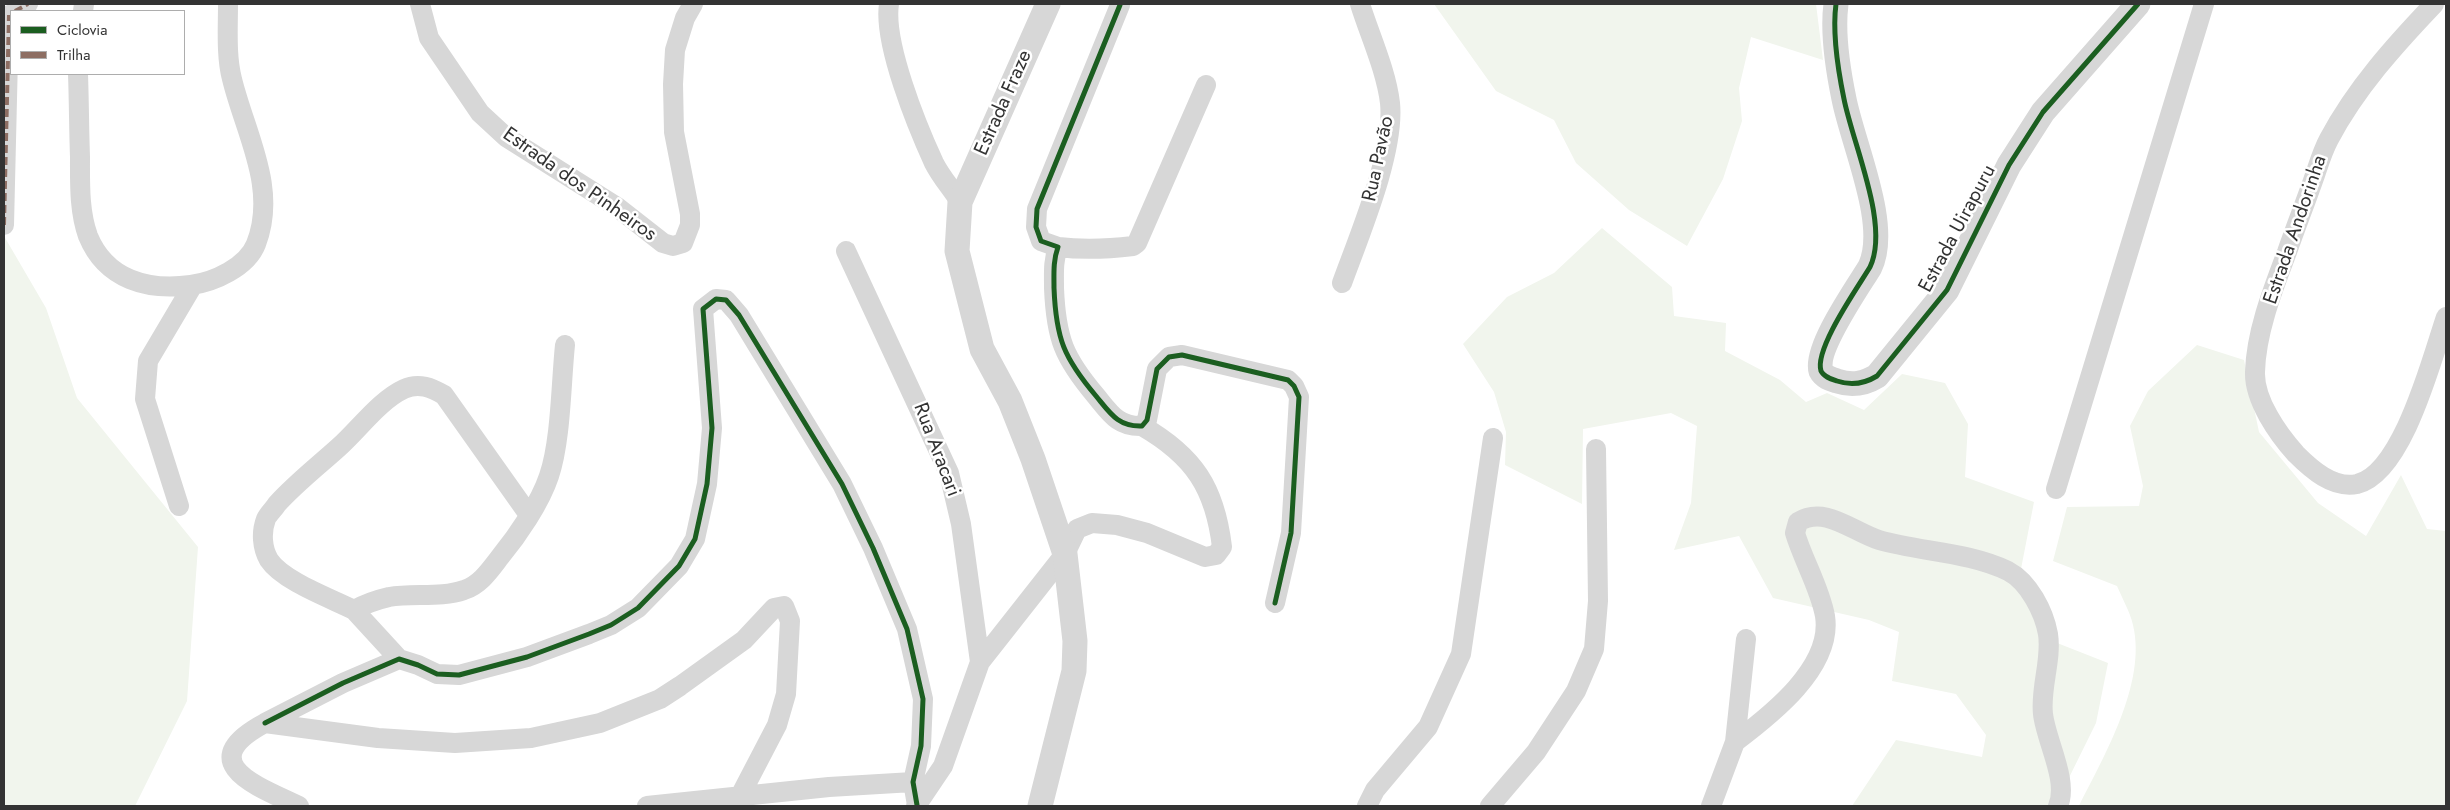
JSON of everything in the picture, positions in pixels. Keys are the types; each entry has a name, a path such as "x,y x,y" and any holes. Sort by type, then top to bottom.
{"street":[{"path":"78,75 81,199 88,236 106,262 131,282 159,288 193,285 222,276 240,264 255,246 262,219 263,186 231,77 228,4"},
{"name":"Estrada dos Pinheiros","path":"420,4 429,38 480,113 506,137 617,208 663,244 673,246 683,243 690,225 690,214 674,132 673,84 675,50 693,4"},
{"path":"889,4 892,40 914,112 935,164 960,202 957,251 982,349 1010,401 1034,459 1065,554 1075,641 1074,671 1040,806"},
{"name":"Estrada Fraze","path":"960,202 1048,4"},
{"name":"Rua Pavão","path":"1342,283 1366,218 1391,125 1388,90 1360,4"},
{"name":"Estrada Uirapuru","path":"1836,4 1838,56 1844,99 1873,210 1877,238 1876,255 1827,340 1821,371 1826,377 1844,384 1856,384 1866,382 1877,376 1947,290 2009,164 2043,112 2138,4"},
{"path":"2056,489 2204,4"},
{"name":"Estrada Andorinha","path":"2434,4 2378,65 2328,139 2278,274 2259,339 2255,374 2264,410 2283,440 2314,472 2339,483 2356,484 2374,475 2394,450 2411,419 2446,317"},
{"path":"1120,5 1036,209 1036,227 1042,241 1058,247 1085,250 1094,247 1133,246 1137,242 1206,85"},
{"path":"4,225 10,14"},
{"path":"916,806 944,766 980,662 1065,554 1077,529 1092,523 1117,525 1147,533 1205,557 1216,556 1222,548 1215,513 1195,468 1162,437 1142,426 1125,425 1116,420 1077,374 1061,346 1055,319 1054,258 1058,247"},
{"name":"Rua Aracari","path":"846,251 949,473 961,524 980,662"},
{"path":"178,506 145,399 145,386 148,361 193,285"},
{"path":"529,515 444,396 431,388 418,386 404,389 379,407 340,447 294,485 266,518 262,533 263,547 270,560 284,575 354,610 399,660 418,665 437,674 459,675 527,657 611,625 638,608 679,566 695,539 707,484 712,428 703,309 716,299 726,300 740,316 842,484 873,548 907,629 923,699 921,746 913,782 916,806"},
{"path":"354,610 372,601 391,597 454,593 466,590 482,580 508,548 529,515 549,477 565,345"},
{"path":"1142,426 1147,420 1157,369 1169,357 1182,355 1288,380 1294,386 1299,396 1291,533 1275,602"},
{"path":"1367,806 1375,790 1428,727 1461,654 1467,627 1493,438"},
{"path":"1490,806 1541,745 1576,690 1594,649 1598,601 1596,449"},
{"path":"1735,742 1769,715 1799,685 1813,666 1822,646 1825,617 1795,533 1798,522 1808,516 1823,516 1878,539 1980,561 2010,572 2026,588 2041,609 2048,636 2043,688 2043,714 2058,771 2061,800 2058,806"},
{"path":"265,722 378,738 455,743 531,738 600,723 660,699 744,640 774,608 784,606 790,621 786,694 777,725 740,796"},
{"path":"1710,806 1735,742 1746,639"},
{"path":"299,806 250,784 238,775 232,760 233,750 247,734 265,722 343,683 399,660"},
{"path":"647,806 740,796 913,782"}],"shaded area":[{"path":"1434,4 1816,4 1823,60 1751,37 1739,88 1742,121 1723,179 1687,246 1629,210 1576,163 1554,120 1496,91"},
{"path":"1602,228 1672,287 1674,316 1726,323 1725,351 1780,380 1806,402 1827,393 1864,410 1902,374 1945,383 1968,424 1965,477 2034,502 2020,574 2047,639 2108,663 2096,723 2055,806 1852,806 1896,740 1982,757 1986,735 1956,694 1892,681 1899,632 1869,620 1773,598 1739,536 1674,550 1691,503 1697,426 1671,413 1583,429 1582,504 1505,465 1506,432 1494,392 1463,344 1507,297 1554,273"},
{"path":"4,236 46,308 77,398 198,547 187,701 135,806 4,806"},
{"path":"2197,345 2244,360 2259,432 2318,503 2366,536 2401,475 2427,529 2446,531 2446,806 2079,806 2121,718 2129,695 2136,647 2132,620 2117,586 2053,561 2067,507 2139,506 2143,486 2130,426 2148,391"}],"marked path":[{"path":"17,10 28,4"},
{"path":"4,225 9,15"}],"cycle path":[{"path":"1836,4 1836,52 1844,99 1868,184 1876,230 1875,250 1870,267 1830,334 1824,348 1821,371 1830,379 1853,384 1867,381 1877,376 1947,290 2009,165 2043,112 2138,4"},
{"path":"1120,5 1037,209 1036,227 1041,241 1058,247 1054,272 1054,288 1060,335 1069,359 1085,383 1115,418 1134,426 1142,426 1147,420 1157,369 1169,357 1182,355 1288,380 1294,386 1299,397 1291,533 1275,603"},
{"path":"265,723 343,683 399,659 437,674 459,675 527,657 589,634 611,625 638,608 679,566 695,539 707,484 712,428 703,309 716,299 726,300 739,315 842,484 873,548 907,629 923,699 921,746 913,782 917,805"}]}
